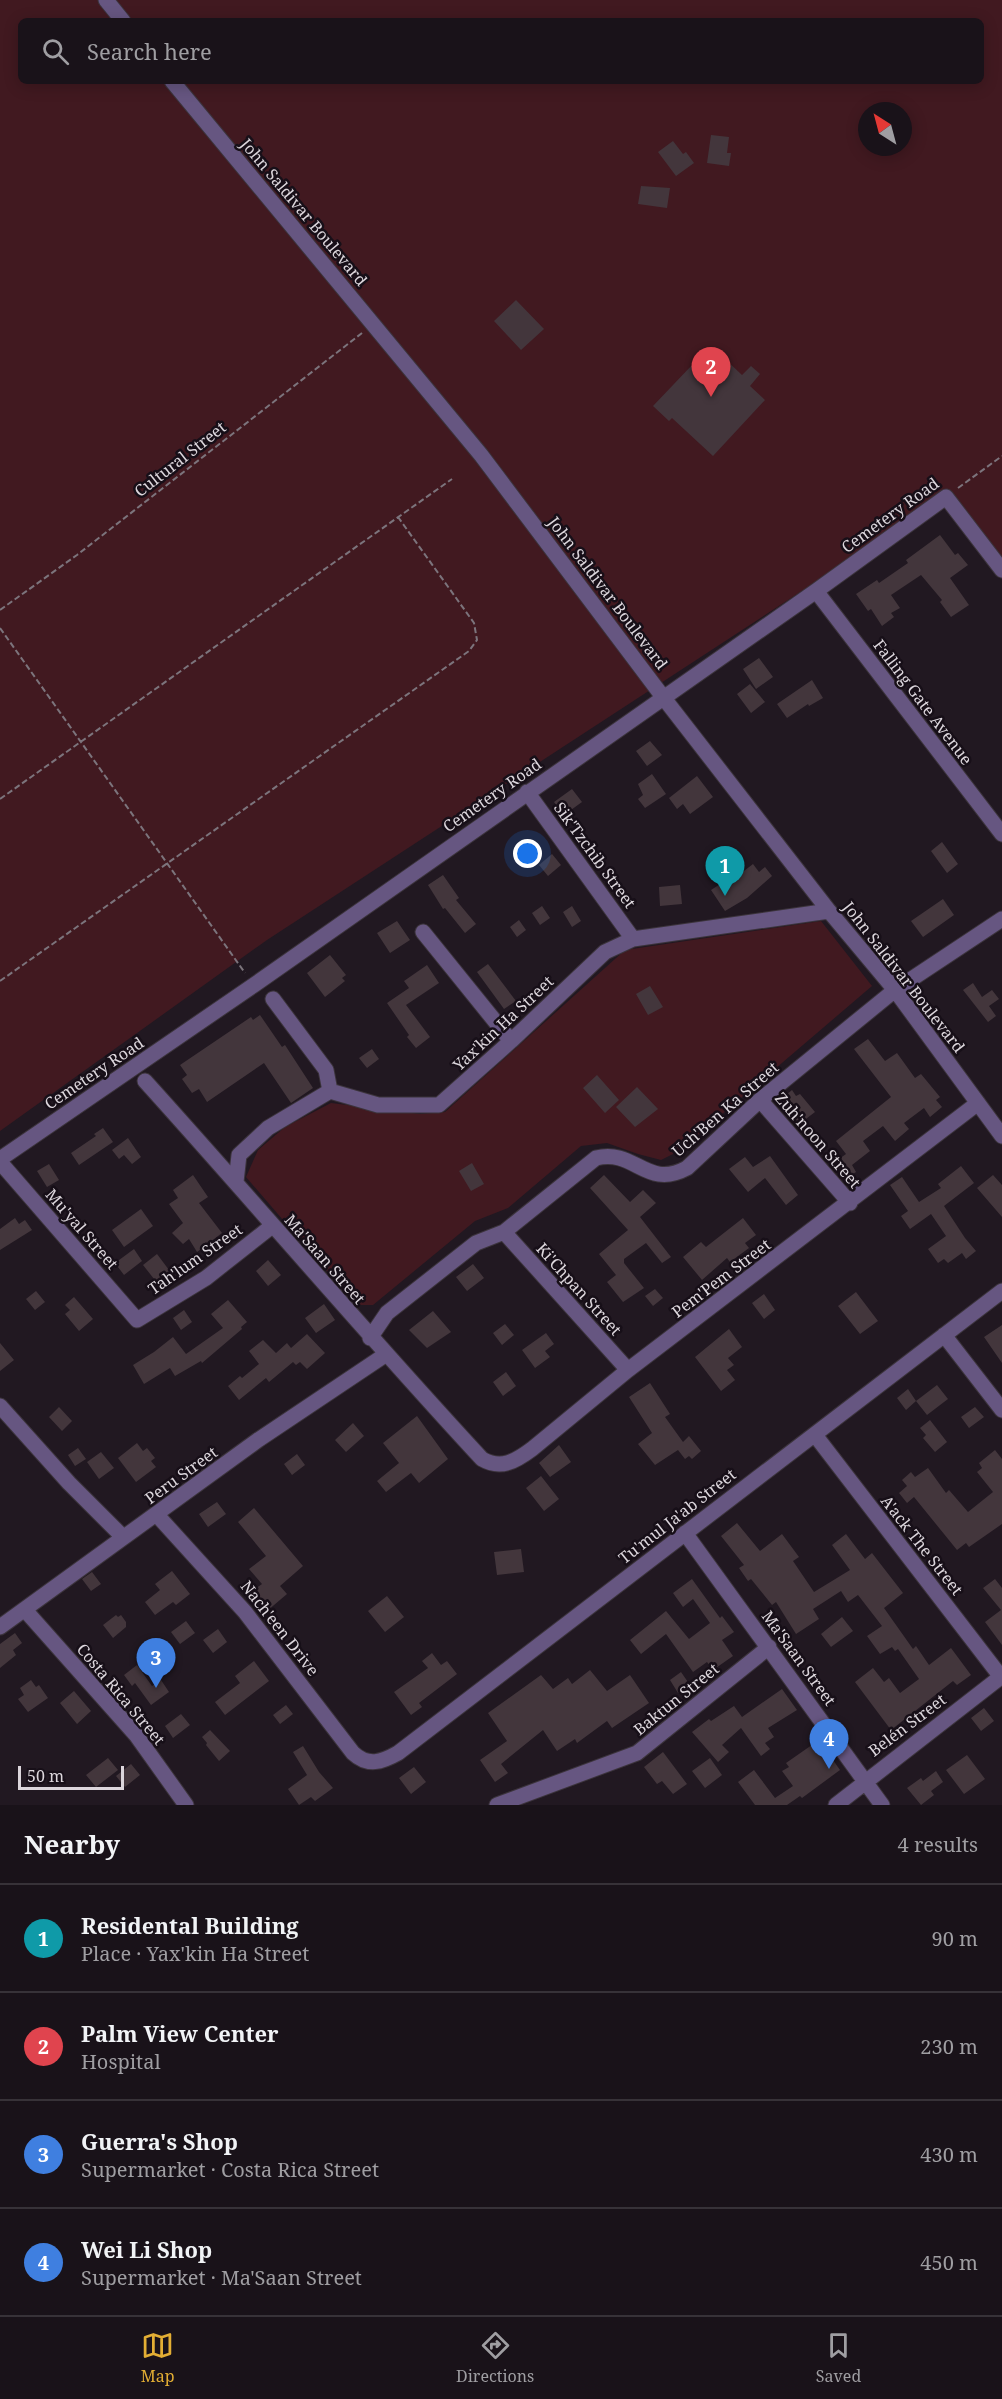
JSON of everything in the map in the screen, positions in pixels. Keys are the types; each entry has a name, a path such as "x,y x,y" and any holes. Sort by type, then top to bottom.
{"street":[{"path":"106,0 121,18"},
{"name":"John Saldivar Boulevard","path":"174,84 481,455 663,697 829,911 895,990 1002,1136"},
{"path":"946,497 1002,570"},
{"name":"Cemetery Road","path":"0,1160 254,985 816,591 946,497"},
{"name":"Falling Gate Avenue","path":"816,591 1002,834"},
{"name":"Sik'Tzchib Street","path":"527,792 633,939"},
{"name":"Yax'kin Ha Street","path":"330,1091 378,1105 439,1105 605,952 633,939 829,911"},
{"name":"Uch'Ben Ka Street","path":"370,1338 387,1313 476,1243 504,1232 596,1158 613,1155 655,1175 675,1175 695,1161 759,1100 895,990 1002,920"},
{"path":"423,932 511,1041"},
{"path":"236,1182 239,1155 268,1128 330,1091 326,1070 273,999"},
{"name":"Ma'Saan Street","path":"145,1081 236,1182 370,1338 482,1459"},
{"name":"Zuh'noon Street","path":"759,1100 850,1203"},
{"name":"Pem'Pem Street","path":"482,1459 491,1464 502,1465 517,1460 628,1370 850,1203 978,1103"},
{"name":"Mu'yal Street","path":"0,1160 137,1320"},
{"name":"Tah'lum Street","path":"137,1320 206,1278 272,1226"},
{"name":"Ki'Chpan Street","path":"504,1232 628,1370"},
{"name":"Tu'mul Ja'ab Street","path":"372,1763 386,1760 398,1753 1002,1291"},
{"path":"944,1335 1002,1410"},
{"name":"Peru Street","path":"0,1627 258,1440 385,1354"},
{"path":"0,1406 69,1483 123,1537"},
{"name":"A'ack The Street","path":"815,1435 1001,1676"},
{"name":"Nach'een Drive","path":"157,1515 245,1612 353,1753 361,1761 372,1763"},
{"name":"Ma'Saan Street","path":"685,1533 882,1805"},
{"name":"Costa Rica Street","path":"25,1610 136,1735 186,1805"},
{"name":"Baktun Street","path":"497,1805 637,1753 769,1647"},
{"name":"Belén Street","path":"836,1805 1001,1676"}],"path":[{"name":"Cultural Street","path":"0,610 77,555 373,324"},
{"name":"Cemetery Road","path":"946,497 1002,456"},
{"path":"0,799 452,479"},
{"path":"0,981 469,651 477,640 474,623 398,517"},
{"path":"0,628 254,985"}],"shaded area":[{"path":"0,0 1002,0 1002,560 946,497 267,940 0,1131"},
{"path":"821,921 872,986 679,1151 661,1160 607,1143 581,1146 508,1208 475,1221 373,1305 356,1305 246,1177 258,1150 285,1127 331,1103 420,1114 445,1112 625,950"}],"building":[{"path":"711,135 729,137 727,153 731,153 729,166 707,163"},
{"path":"673,141 683,154 686,152 694,163 676,176 658,152"},
{"path":"641,186 670,188 667,208 638,204"},
{"path":"516,300 544,329 521,350 494,321"},
{"path":"724,358 742,375 751,366 760,374 750,386 765,400 713,456 672,418 669,421 653,406 693,364 707,377"},
{"path":"940,535 955,555 958,553 968,565 950,578 969,605 951,617 940,602 942,600 921,575 891,595 900,608 891,613 894,617 882,626 871,609 868,611 856,594 877,580 879,583 908,563 906,560"},
{"path":"759,658 773,677 756,689 743,669"},
{"path":"812,680 823,698 809,706 808,704 787,718 777,704"},
{"path":"750,684 765,702 751,713 737,694"},
{"path":"650,741 662,755 647,766 636,751"},
{"path":"652,774 666,794 645,808 638,799 643,795 638,784"},
{"path":"697,776 713,797 690,814 683,804 677,809 669,798"},
{"path":"572,789 582,802 564,815 554,802"},
{"path":"942,842 958,864 947,873 931,851"},
{"path":"552,854 561,865 548,876 539,865"},
{"path":"753,864 759,872 765,867 772,876 747,898 725,911 711,890 725,881 727,884"},
{"path":"443,875 459,898 456,900 476,924 465,933 445,908 443,909 428,885"},
{"path":"680,885 682,904 660,906 659,887"},
{"path":"943,899 954,915 923,937 911,921"},
{"path":"542,906 550,918 540,925 532,913"},
{"path":"572,906 581,921 572,927 563,912"},
{"path":"519,920 526,930 517,937 510,927"},
{"path":"397,921 410,940 390,953 377,933"},
{"path":"330,955 346,975 342,978 345,981 325,997 307,973"},
{"path":"488,964 516,1001 504,1009 477,972"},
{"path":"427,965 439,983 406,1005 430,1037 416,1048 387,1003 409,988 404,981"},
{"path":"973,983 982,997 992,990 999,999 989,1006 996,1016 988,1022 963,990"},
{"path":"650,986 663,1007 648,1015 636,994"},
{"path":"260,1015 282,1047 285,1045 313,1088 291,1103 264,1063 207,1102 199,1089 192,1093 182,1079 187,1075 180,1065 251,1017 253,1020"},
{"path":"868,1039 885,1061 897,1053 915,1078 921,1074 940,1097 936,1100 942,1107 930,1117 924,1108 904,1123 909,1129 895,1141 883,1126 863,1141 870,1151 852,1165 856,1172 844,1180 832,1164 846,1154 836,1141 891,1097 854,1049"},
{"path":"372,1049 379,1059 367,1068 359,1058"},
{"path":"597,1075 619,1100 605,1113 583,1088"},
{"path":"637,1087 658,1109 635,1127 616,1107"},
{"path":"792,1090 796,1096 800,1094 815,1112 798,1125 779,1101"},
{"path":"103,1128 113,1142 79,1165 71,1153 96,1136 94,1134"},
{"path":"128,1138 141,1157 132,1164 124,1155 119,1159 112,1150"},
{"path":"770,1156 798,1195 786,1205 765,1178 748,1192 729,1169 745,1157 753,1167"},
{"path":"472,1163 484,1184 471,1191 459,1171"},
{"path":"49,1164 59,1180 47,1187 37,1171"},
{"path":"961,1166 974,1183 944,1206 976,1251 966,1259 962,1253 948,1263 944,1259 938,1263 928,1249 946,1236 931,1214 910,1229 901,1216 908,1211 890,1185 902,1177 919,1202 941,1188 938,1184"},
{"path":"193,1175 208,1197 199,1203 222,1233 197,1252 189,1239 183,1244 172,1233 183,1223 169,1204 178,1198 173,1190"},
{"path":"604,1175 630,1202 643,1190 656,1203 640,1217 671,1257 662,1263 646,1243 624,1259 624,1263 644,1288 623,1302 607,1282 616,1275 599,1254 628,1230 590,1188"},
{"path":"993,1175 1002,1185 1002,1217 977,1188"},
{"path":"141,1209 153,1226 124,1247 112,1230"},
{"path":"15,1218 19,1224 25,1220 32,1230 0,1250 0,1229"},
{"path":"743,1218 756,1235 745,1243 749,1248 730,1262 727,1258 702,1280 683,1257 701,1242 706,1247"},
{"path":"134,1249 142,1261 124,1275 115,1263"},
{"path":"157,1254 172,1274 158,1284 143,1265"},
{"path":"268,1260 281,1275 268,1286 256,1271"},
{"path":"473,1264 484,1278 467,1291 456,1277"},
{"path":"655,1289 663,1298 653,1306 645,1296"},
{"path":"36,1291 45,1302 35,1310 26,1299"},
{"path":"856,1292 878,1321 860,1334 838,1306"},
{"path":"764,1294 775,1310 764,1319 752,1303"},
{"path":"74,1297 93,1319 79,1331 65,1314 70,1310 65,1305"},
{"path":"228,1300 247,1322 241,1327 242,1329 202,1363 201,1361 175,1376 170,1368 144,1384 133,1365 173,1337 186,1354 223,1328 211,1314"},
{"path":"324,1304 335,1320 316,1333 305,1318"},
{"path":"184,1310 192,1322 181,1330 173,1318"},
{"path":"433,1311 451,1332 427,1348 409,1330"},
{"path":"505,1324 514,1335 502,1345 493,1333"},
{"path":"1002,1325 1002,1363 984,1337"},
{"path":"729,1329 742,1347 728,1358 734,1365 727,1370 735,1380 721,1391 695,1357"},
{"path":"546,1333 554,1344 545,1351 550,1357 535,1368 522,1350"},
{"path":"307,1334 325,1353 307,1369 300,1362 296,1365 293,1362 269,1382 266,1378 239,1400 228,1386 259,1364 249,1351 263,1340 276,1353 287,1343 291,1348"},
{"path":"0,1343 14,1360 0,1371"},
{"path":"506,1372 516,1386 503,1396 493,1382"},
{"path":"650,1383 670,1414 665,1417 683,1442 689,1436 701,1451 692,1459 689,1456 685,1459 678,1450 655,1465 638,1444 652,1433 629,1397"},
{"path":"937,1385 948,1399 927,1415 916,1401"},
{"path":"908,1389 916,1401 906,1410 897,1398"},
{"path":"59,1407 72,1421 62,1431 49,1417"},
{"path":"975,1407 984,1417 969,1428 961,1417"},
{"path":"417,1416 448,1459 419,1483 411,1473 386,1492 377,1481 399,1463 383,1443"},
{"path":"930,1420 947,1442 935,1452 923,1438 926,1435 920,1428"},
{"path":"353,1423 364,1436 346,1452 335,1440"},
{"path":"137,1443 143,1451 147,1448 155,1458 151,1461 156,1467 136,1482 118,1458"},
{"path":"559,1445 571,1462 550,1477 539,1463"},
{"path":"78,1448 86,1459 75,1466 68,1455"},
{"path":"995,1450 1002,1459 1002,1524 969,1547 966,1543 957,1550 914,1497 907,1503 899,1493 907,1486 902,1480 911,1472 915,1477 928,1468 946,1493 949,1490 968,1512 993,1492 977,1472 982,1468 979,1463"},
{"path":"101,1452 114,1468 99,1479 87,1462"},
{"path":"297,1454 305,1465 292,1475 284,1464"},
{"path":"541,1476 559,1499 544,1511 526,1488"},
{"path":"217,1502 226,1514 208,1527 199,1514"},
{"path":"254,1508 303,1566 280,1586 287,1594 267,1611 251,1592 262,1584 249,1569 266,1556 238,1522"},
{"path":"737,1523 760,1551 782,1534 799,1557 793,1561 814,1592 850,1570 832,1545 846,1534 865,1559 872,1553 903,1593 884,1608 913,1649 916,1646 929,1665 951,1648 971,1675 957,1685 953,1681 891,1730 855,1682 873,1668 884,1682 889,1678 900,1693 919,1679 898,1649 895,1651 892,1647 880,1654 867,1636 882,1626 858,1595 848,1602 841,1591 813,1609 819,1619 796,1634 776,1602 772,1605 751,1579 748,1581 739,1568 744,1565 721,1536"},
{"path":"521,1549 524,1572 497,1575 494,1552"},
{"path":"172,1571 190,1594 176,1605 173,1602 155,1615 145,1602 160,1590 155,1584"},
{"path":"92,1572 101,1584 91,1591 82,1579"},
{"path":"692,1579 720,1618 722,1616 734,1632 722,1640 733,1656 713,1670 707,1662 693,1672 666,1634 641,1654 630,1640 666,1611 689,1639 710,1623 693,1599 683,1607 673,1593"},
{"path":"995,1579 1002,1588 1002,1645 985,1622 1001,1610 983,1588"},
{"path":"387,1596 404,1617 385,1632 368,1611"},
{"path":"116,1615 118,1617 121,1615 126,1622 126,1627 113,1638 103,1625"},
{"path":"842,1617 853,1631 831,1647 821,1634"},
{"path":"186,1621 195,1633 180,1644 171,1632"},
{"path":"218,1629 227,1642 213,1653 203,1640"},
{"path":"15,1633 22,1643 13,1650 16,1655 0,1668 0,1644"},
{"path":"432,1653 441,1665 447,1661 457,1674 419,1703 422,1707 411,1715 394,1692 428,1668 422,1661"},
{"path":"254,1661 269,1681 225,1715 215,1702 240,1683 235,1676"},
{"path":"137,1665 152,1686 161,1680 169,1692 151,1705 135,1683 132,1686 124,1675"},
{"path":"590,1670 607,1691 630,1675 649,1703 612,1728 607,1721 577,1743 575,1739 557,1751 543,1730 501,1764 508,1773 495,1782 480,1760 507,1741 488,1713 541,1675 553,1689 568,1678 572,1684"},
{"path":"681,1672 690,1685 678,1693 670,1680"},
{"path":"31,1680 36,1687 39,1685 48,1698 28,1712 18,1699 24,1695 20,1688"},
{"path":"782,1689 797,1710 768,1728 774,1737 765,1743 770,1749 761,1756 741,1728 722,1745 729,1752 718,1762 692,1732 709,1719 711,1721 734,1706 742,1717"},
{"path":"74,1691 91,1711 77,1724 60,1703"},
{"path":"286,1705 293,1714 280,1724 273,1715"},
{"path":"984,1708 994,1721 981,1731 971,1718"},
{"path":"181,1714 190,1725 173,1738 165,1726"},
{"path":"210,1730 230,1751 219,1761 202,1737"},
{"path":"819,1740 840,1770 802,1798 800,1796 787,1805 755,1805 738,1782 754,1770 775,1798 793,1786 782,1771 789,1767 786,1763"},
{"path":"303,1746 319,1772 333,1788 315,1801 311,1797 299,1805 288,1789 307,1775 293,1752"},
{"path":"663,1752 687,1784 673,1794 662,1781 657,1784 644,1767"},
{"path":"967,1755 985,1779 964,1794 946,1770"},
{"path":"108,1758 118,1770 96,1787 86,1775"},
{"path":"710,1758 722,1775 705,1788 692,1771"},
{"path":"131,1764 140,1775 125,1787 116,1776"},
{"path":"414,1767 426,1782 411,1794 399,1778"},
{"path":"936,1771 943,1782 931,1791 934,1795 921,1805 907,1788 921,1778 923,1781"}],"place":[{"name":"Palm View Center","path":"711,397"},
{"name":"Residental Building","path":"725,896"},
{"name":"Guerra's Shop","path":"156,1688"},
{"name":"Wei Li Shop","path":"829,1769"}]}
